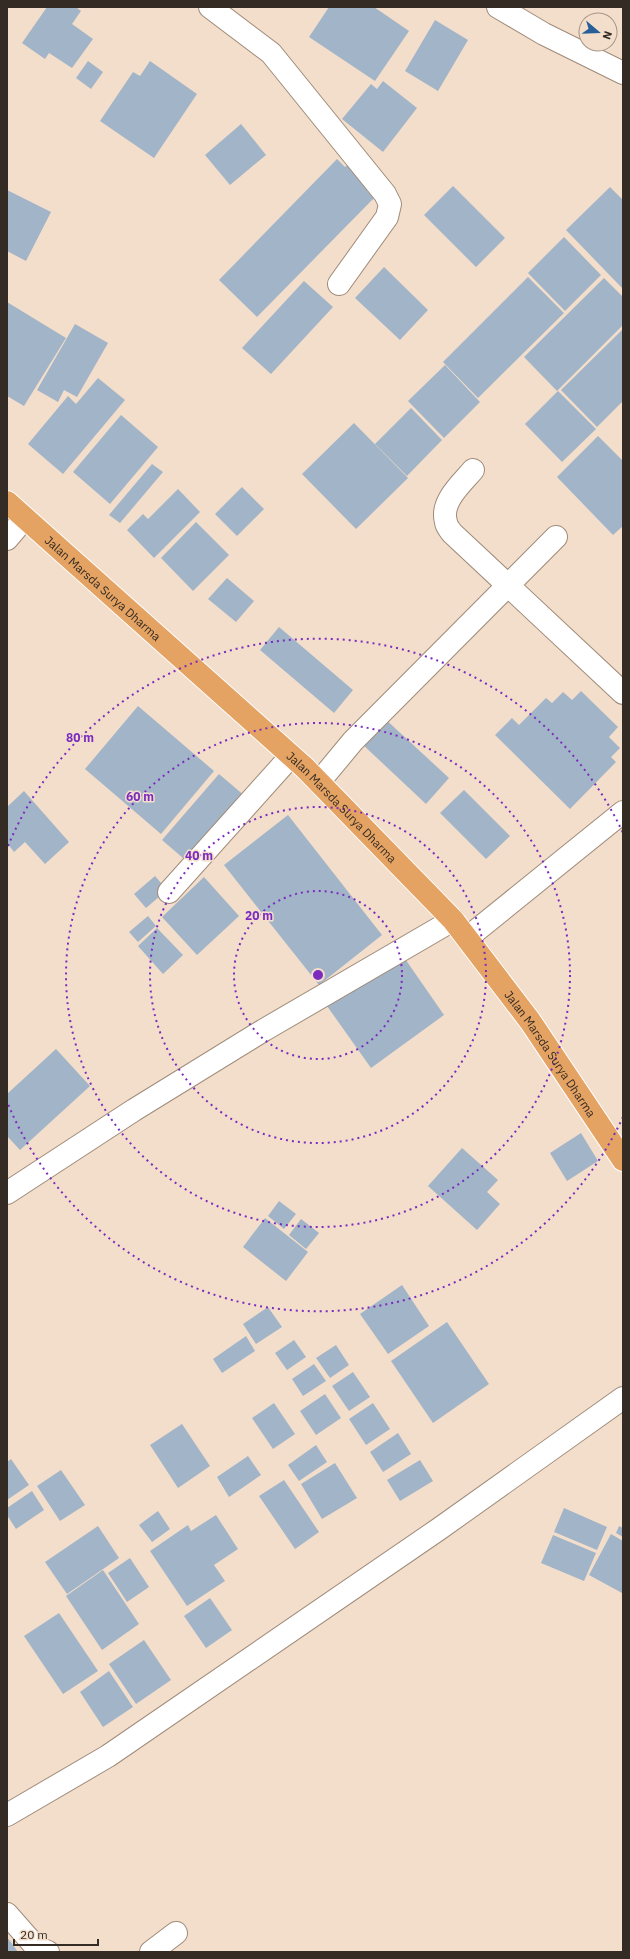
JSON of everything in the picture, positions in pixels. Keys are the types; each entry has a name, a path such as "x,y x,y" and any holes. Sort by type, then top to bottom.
{"highway":[{"name":"Jalan Marsda Surya Dharma","path":"7,502 24,519 319,782 453,920 530,1022 623,1160"}],"street":[{"path":"210,7 271,53 385,194 390,204 387,217 338,284"},
{"path":"498,7 544,34 623,73"},
{"path":"473,470 455,491 446,507 446,522 452,533 623,693"},
{"path":"7,539 24,519"},
{"path":"319,782 353,741 556,537"},
{"path":"169,892 291,756"},
{"path":"467,938 623,812"},
{"path":"7,1193 134,1110 258,1034 453,920"},
{"path":"7,1815 108,1756 439,1529 623,1398"},
{"path":"7,1914 36,1947 48,1952"},
{"path":"151,1952 176,1933"}],"building":[{"path":"47,7 76,7 81,11 72,24 93,39 72,68 49,53 45,59 22,43"},
{"path":"329,7 374,7 409,31 375,81 309,37"},
{"path":"435,20 468,40 438,91 405,71"},
{"path":"88,61 103,72 91,89 76,78"},
{"path":"150,61 197,94 154,158 100,121 133,72 140,76"},
{"path":"383,81 417,108 383,152 342,119 371,84 377,89"},
{"path":"241,124 266,155 230,185 205,155"},
{"path":"337,159 345,167 351,162 373,185 367,191 374,198 257,317 219,280"},
{"path":"453,186 505,238 476,267 424,215"},
{"path":"610,187 623,200 623,289 566,230"},
{"path":"7,190 51,212 26,261 7,251"},
{"path":"564,237 601,275 565,311 528,273"},
{"path":"384,267 428,310 400,340 355,298"},
{"path":"528,277 564,313 478,398 443,362"},
{"path":"604,278 623,297 623,325 557,391 524,357"},
{"path":"304,281 333,307 271,374 242,348"},
{"path":"7,302 66,338 24,406 7,396"},
{"path":"75,324 108,343 77,397 64,390 58,402 37,390"},
{"path":"623,329 623,401 597,427 561,390"},
{"path":"445,365 480,402 444,438 408,401"},
{"path":"98,378 125,400 63,474 28,444 68,396 76,404"},
{"path":"558,391 596,429 562,462 525,424"},
{"path":"411,408 442,440 407,476 375,444"},
{"path":"121,415 158,447 110,504 73,472"},
{"path":"354,423 408,478 356,529 302,474"},
{"path":"598,436 623,461 623,526 613,535 557,477"},
{"path":"152,464 163,472 120,523 109,515"},
{"path":"242,487 264,509 237,536 215,514"},
{"path":"178,489 200,512 154,558 127,530 143,514 148,519"},
{"path":"196,522 229,555 193,591 161,558"},
{"path":"227,578 254,601 236,622 208,599"},
{"path":"279,627 353,690 334,713 260,650"},
{"path":"581,691 618,727 609,737 620,748 611,757 616,762 570,809 495,735 512,718 519,725 546,698 552,703 563,692 572,700"},
{"path":"138,706 214,771 161,834 85,769"},
{"path":"383,717 449,778 426,804 360,742"},
{"path":"219,774 246,797 190,864 162,840"},
{"path":"464,790 510,836 486,859 440,813"},
{"path":"24,791 69,842 45,864 25,842 14,852 7,843 7,807"},
{"path":"288,815 382,935 319,985 224,865"},
{"path":"155,876 167,890 146,908 134,894"},
{"path":"204,877 239,916 197,955 162,917"},
{"path":"148,916 156,926 138,942 129,932"},
{"path":"157,928 183,955 163,974 138,946"},
{"path":"401,953 444,1015 371,1068 327,1006"},
{"path":"56,1049 90,1086 20,1150 7,1136 7,1094"},
{"path":"581,1133 598,1161 567,1181 550,1153"},
{"path":"462,1148 498,1180 487,1192 500,1204 477,1230 428,1186"},
{"path":"279,1201 296,1214 284,1229 268,1216"},
{"path":"265,1218 308,1252 286,1281 243,1247"},
{"path":"301,1219 319,1233 306,1249 289,1235"},
{"path":"402,1285 429,1326 388,1354 360,1314"},
{"path":"268,1307 282,1327 256,1344 243,1324"},
{"path":"447,1322 489,1384 433,1423 391,1361"},
{"path":"246,1336 255,1351 222,1373 213,1359"},
{"path":"294,1340 306,1357 287,1370 275,1353"},
{"path":"336,1345 349,1365 330,1378 316,1358"},
{"path":"314,1364 326,1381 303,1396 292,1379"},
{"path":"353,1372 370,1397 349,1411 332,1386"},
{"path":"325,1394 341,1418 316,1435 300,1411"},
{"path":"274,1403 295,1434 273,1449 252,1418"},
{"path":"373,1403 390,1429 366,1445 349,1419"},
{"path":"182,1424 210,1466 178,1488 150,1445"},
{"path":"398,1433 411,1454 383,1472 370,1452"},
{"path":"316,1445 327,1462 299,1481 288,1465"},
{"path":"248,1456 261,1475 229,1497 217,1477"},
{"path":"11,1459 29,1485 7,1500 7,1462"},
{"path":"420,1460 433,1481 400,1501 387,1480"},
{"path":"335,1463 357,1498 322,1519 301,1484"},
{"path":"61,1470 85,1505 60,1521 37,1486"},
{"path":"284,1480 319,1532 295,1549 259,1496"},
{"path":"32,1491 44,1510 16,1529 7,1515 7,1508"},
{"path":"564,1508 607,1527 597,1550 554,1532"},
{"path":"158,1511 170,1529 152,1542 139,1525"},
{"path":"216,1515 238,1549 214,1565 225,1581 187,1606 150,1551 188,1525 191,1531"},
{"path":"98,1526 119,1558 67,1594 45,1562"},
{"path":"619,1526 623,1528 623,1537 616,1533"},
{"path":"611,1534 623,1541 622,1593 589,1575"},
{"path":"553,1535 596,1553 584,1581 541,1563"},
{"path":"130,1558 149,1587 127,1602 108,1573"},
{"path":"103,1570 139,1624 102,1650 66,1596"},
{"path":"210,1598 232,1630 206,1648 184,1616"},
{"path":"59,1613 98,1671 63,1694 24,1636"},
{"path":"144,1640 171,1680 136,1704 109,1664"},
{"path":"109,1671 133,1707 103,1727 80,1692"},
{"path":"7,1937 18,1952 7,1952"}]}
